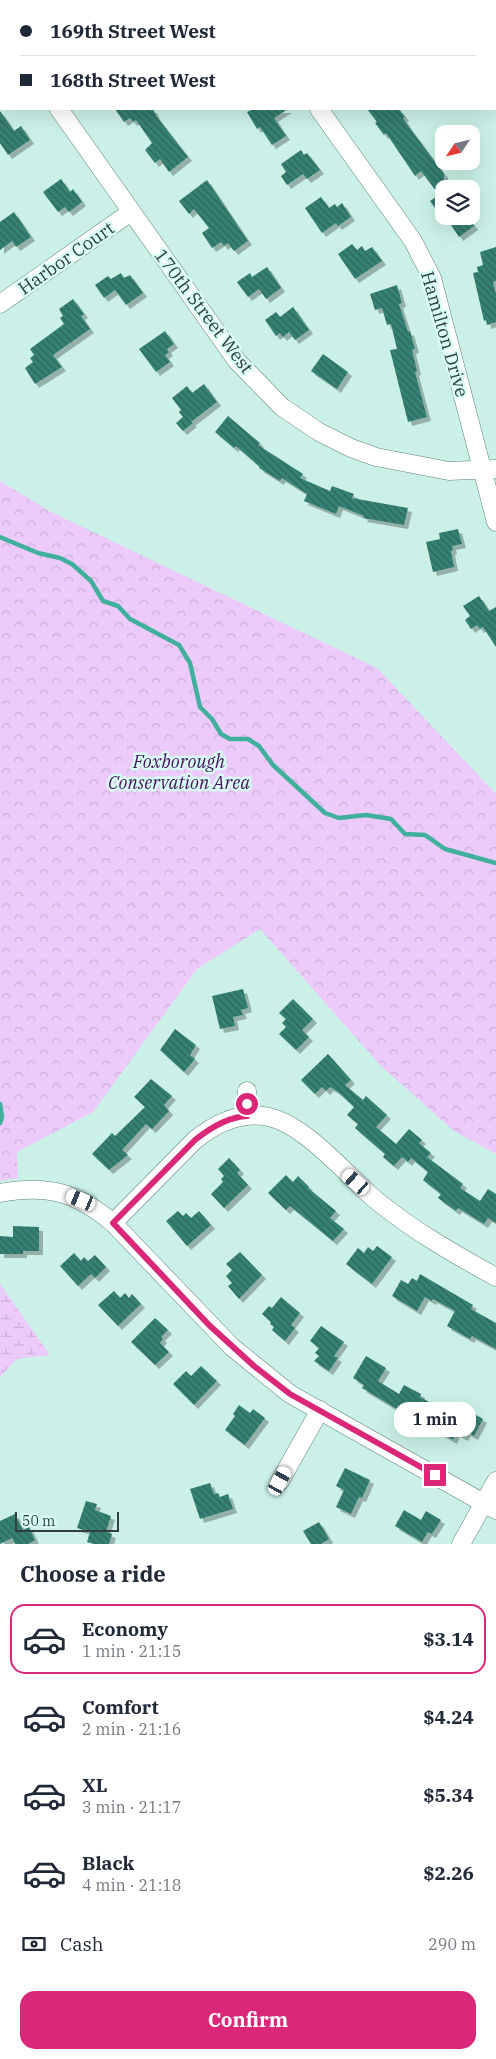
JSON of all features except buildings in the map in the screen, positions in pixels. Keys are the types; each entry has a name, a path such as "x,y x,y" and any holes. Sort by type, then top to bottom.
{"street":[{"name":"170th Street West","path":"61,110 237,361 282,407 319,432 351,448 376,457 449,471 489,470"},
{"name":"Hamilton Drive","path":"320,110 413,241 432,278 489,470 496,522"},
{"name":"Harbor Court","path":"0,304 131,212"},
{"path":"246,1091 247,1116"},
{"path":"113,1223 202,1134 222,1122 247,1116 270,1117 295,1128 376,1200 408,1225 437,1244 496,1277"},
{"path":"0,1193 38,1189 68,1194 98,1210 113,1223 232,1347 290,1394 490,1506"},
{"path":"280,1481 320,1410"},
{"path":"461,1544 490,1506 496,1481"}],"green space":[{"name":"Foxborough Conservation Area","path":"0,481 51,512 377,668 496,794 496,1154 454,1131 380,1065 260,929 197,969 93,1112 17,1152 18,1178 0,1181"},
{"path":"0,1284 50,1355 17,1359 0,1377"}],"waterway":[{"path":"0,537 38,553 60,558 72,564 91,581 103,601 118,606 130,619 179,645 190,663 200,707 212,719 221,734 230,739 248,739 259,746 273,765 325,813 339,818 366,815 391,819 405,834 425,835 445,849 496,863"},
{"path":"0,1104 2,1117 0,1123"}],"route":[{"path":"247,1104 247,1116 222,1122 195,1140 113,1223 209,1325 254,1366 290,1394 435,1475"}]}
